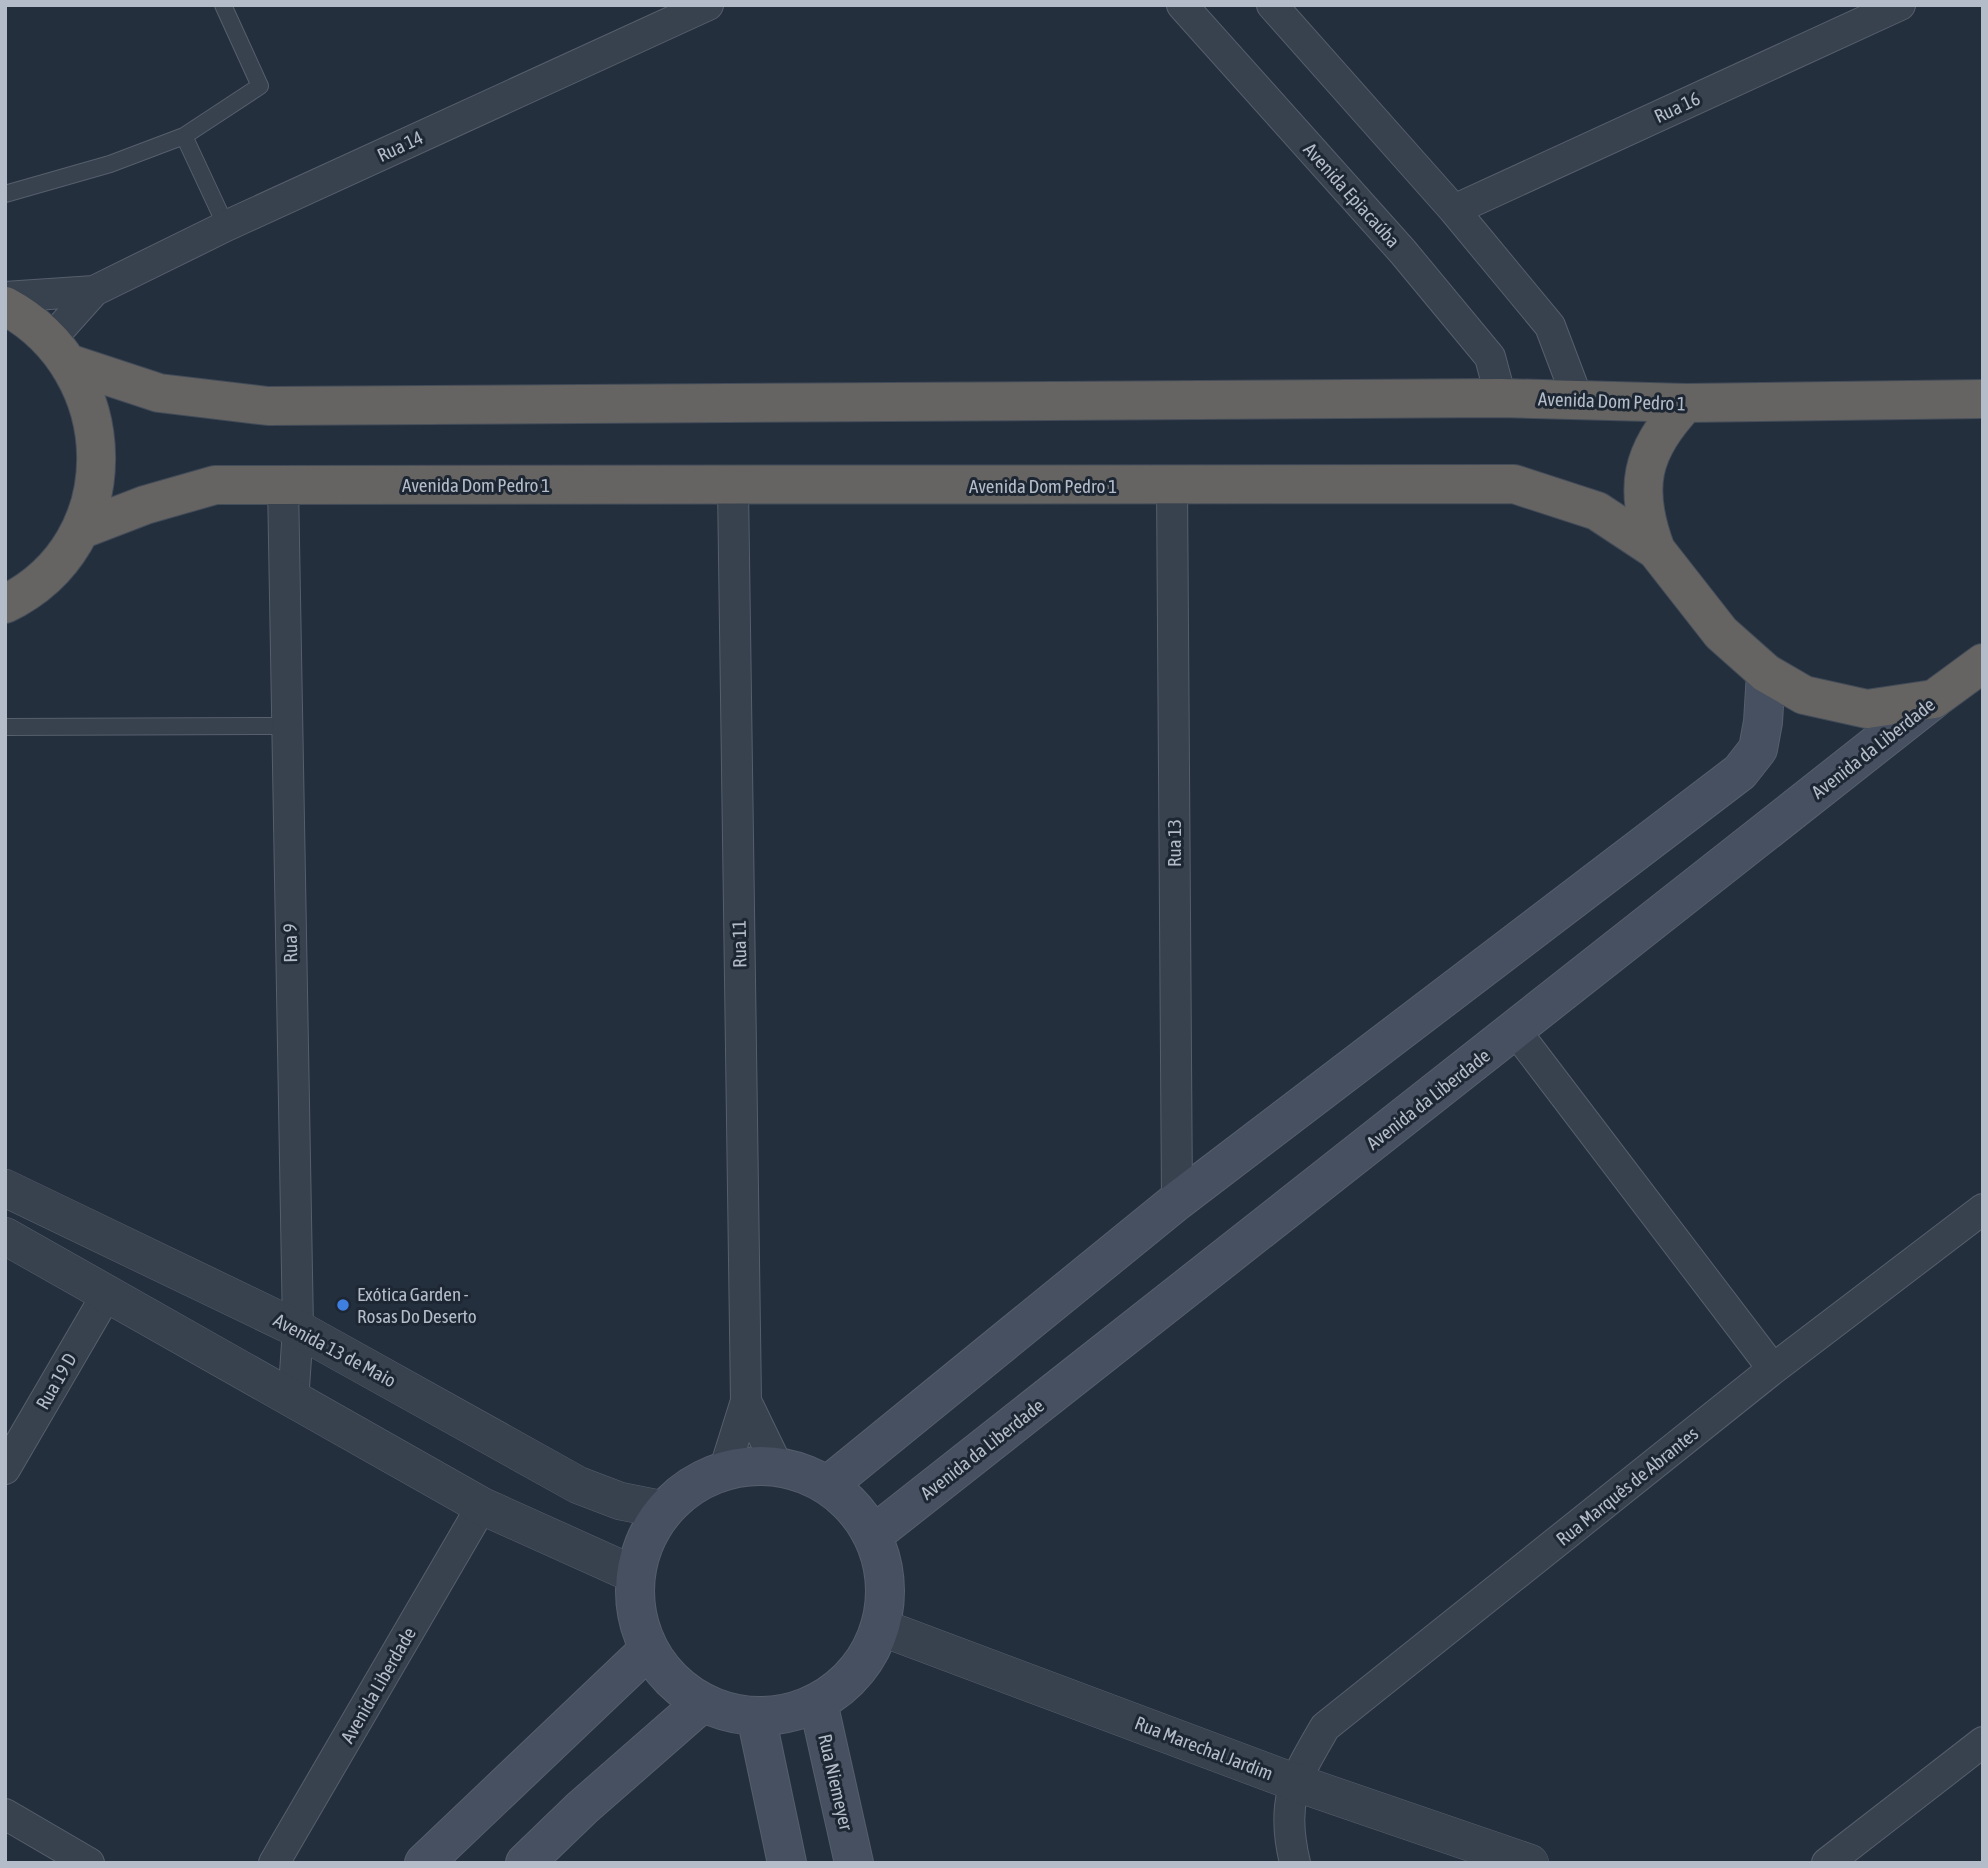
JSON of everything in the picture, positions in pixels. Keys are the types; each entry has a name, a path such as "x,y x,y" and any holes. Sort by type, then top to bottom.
{"highway":[{"path":"5,306 61,351 94,416 97,474 80,530 55,567 21,596 5,604"},
{"name":"Avenida Dom Pedro 1","path":"61,351 159,393 268,406 1501,398 1686,403 1983,398"},
{"path":"1656,551 1645,520 1642,488 1648,456 1663,427 1686,403"},
{"name":"Avenida Dom Pedro 1","path":"80,530 145,505 215,485 733,487 1514,484 1597,511 1656,551 1721,633 1766,673 1804,695 1867,709 1934,699"},
{"name":"Avenida da Liberdade","path":"1934,699 1983,663"}],"main road":[{"path":"828,1485 1177,1201 1740,772 1758,749 1763,722 1766,673"},
{"name":"Avenida da Liberdade","path":"873,1535 1934,699"},
{"path":"751,1466 778,1467 804,1473 828,1485 854,1507 873,1535 883,1565 885,1596 880,1627 866,1657 845,1683 818,1702 788,1713 756,1716 729,1713 702,1703 671,1681 648,1650 637,1619 635,1575 645,1540 665,1510 691,1486 724,1471 751,1466"},
{"path":"424,1863 648,1650"},
{"name":"Rua Niemeyer","path":"818,1702 854,1863"},
{"path":"525,1863 582,1808 702,1703"},
{"path":"756,1716 787,1863"}],"street":[{"name":"Rua 14","path":"5,296 94,291 226,226 708,5"},
{"name":"Avenida Epiacaúba","path":"1182,5 1403,252 1490,358 1501,398"},
{"path":"1272,5 1454,210 1550,326 1578,400"},
{"name":"Rua 16","path":"1454,210 1900,5"},
{"name":"Rua 14","path":"61,351 94,291"},
{"name":"Rua 9","path":"283,484 298,1328 293,1402"},
{"name":"Rua 13","path":"1172,485 1177,1201"},
{"name":"Rua 11","path":"724,1471 746,1401 733,487"},
{"path":"1515,1030 1773,1369"},
{"name":"Avenida 13 de Maio","path":"5,1188 298,1328 578,1485 620,1501 665,1510"},
{"name":"Rua Marquês de Abrantes","path":"1293,1782 1325,1727 1773,1369 1983,1209"},
{"path":"5,1236 293,1402 482,1506 635,1575"},
{"name":"Rua 19 D","path":"5,1469 107,1294"},
{"name":"Rua 11","path":"746,1401 778,1467"},
{"name":"Avenida Liberdade","path":"274,1863 482,1506"},
{"name":"Rua Marechal Jardim","path":"880,1627 1293,1782 1530,1863"},
{"path":"1827,1863 1983,1742"},
{"path":"1293,1782 1288,1833 1295,1863"},
{"path":"5,1814 89,1863"}],"lane":[{"path":"5,194 110,164 184,136 260,86 223,5"},
{"path":"184,136 226,226"},
{"path":"5,727 287,726"}],"place":[{"name":"Exótica Garden - Rosas Do Deserto","path":"343,1305"}]}
